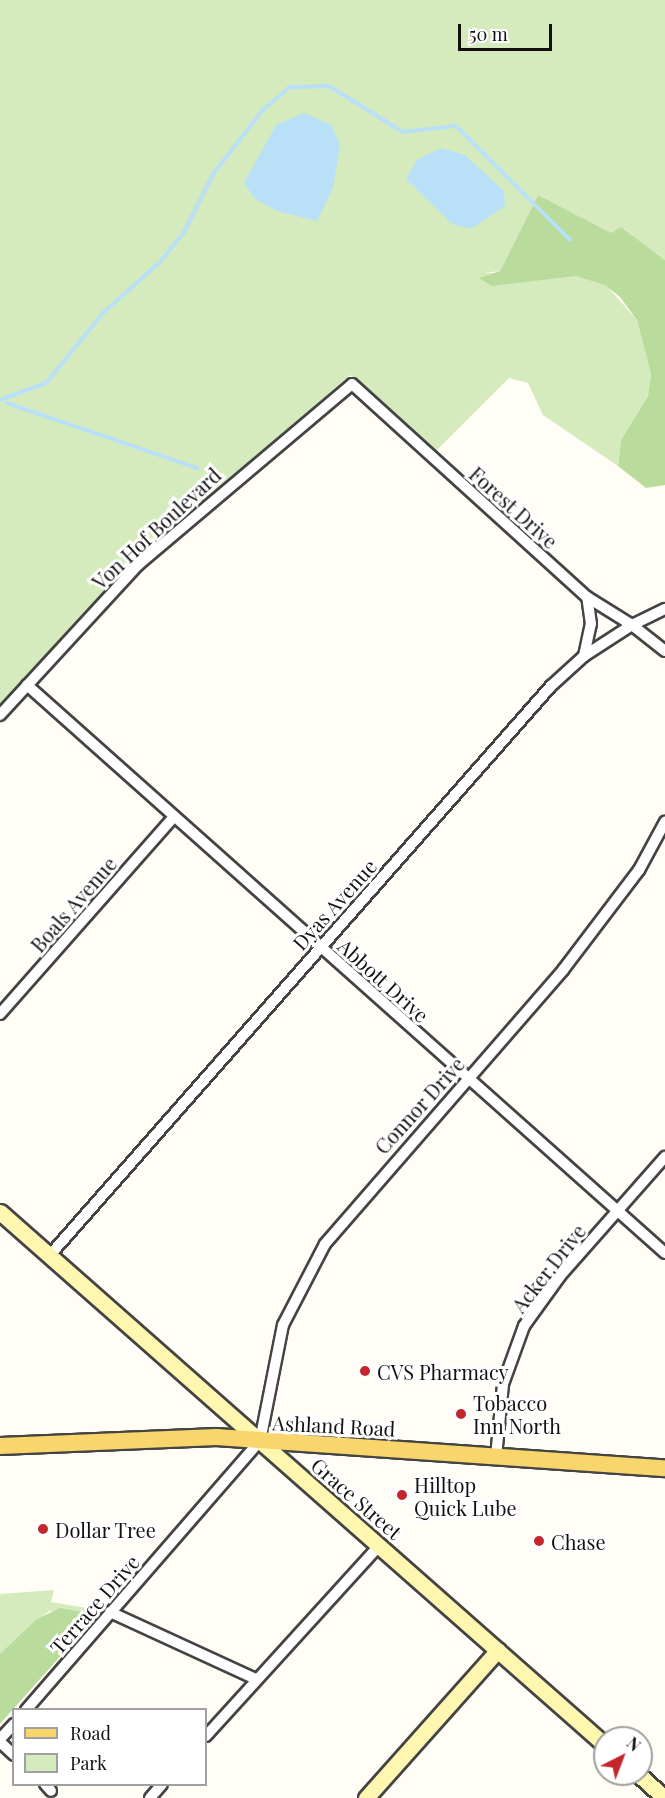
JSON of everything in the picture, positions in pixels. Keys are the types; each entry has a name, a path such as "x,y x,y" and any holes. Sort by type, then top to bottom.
{"main road":[{"name":"Ashland Road","path":"0,1446 139,1437 260,1441 496,1457 663,1465"}],"street":[{"name":"Forest Drive","path":"352,384 587,597 632,625"},
{"name":"Von Hof Boulevard","path":"0,715 161,543 352,384"},
{"path":"584,656 591,624 587,597"},
{"path":"665,609 632,625 665,651"},
{"name":"Dyas Avenue","path":"50,1255 320,947 584,656 632,625"},
{"name":"Abbott Drive","path":"27,685 173,818 665,1253"},
{"name":"Boals Avenue","path":"0,1014 173,818"},
{"name":"Connor Drive","path":"260,1441 277,1342 304,1277 347,1213 467,1078 602,920 665,822"},
{"name":"Acker Drive","path":"496,1457 503,1384 524,1326 617,1211 665,1157"},
{"name":"Grace Street","path":"0,1212 593,1734"},
{"name":"Terrace Drive","path":"28,1708 260,1441"},
{"path":"207,1735 380,1545"},
{"path":"110,1612 256,1679"},
{"path":"366,1798 498,1650"},
{"path":"12,1726 0,1741 12,1753"},
{"path":"150,1798 161,1786"},
{"path":"651,1786 664,1798"}],"green space":[{"path":"0,0 665,0 665,260 621,227 612,234 538,195 500,271 484,273 576,276 605,284 637,320 651,374 648,396 621,440 618,466 543,415 528,383 509,378 435,452 350,375 124,569 0,705"},
{"path":"538,195 611,233 621,227 665,260 665,485 646,488 618,466 621,440 648,396 651,374 637,320 620,297 605,285 576,276 492,286 479,278 500,271"},
{"path":"54,1590 51,1602 105,1611 19,1708 97,1615 49,1611 0,1654 0,1594"},
{"path":"60,1608 97,1615 0,1724 0,1654 37,1619"}],"water":[{"path":"304,113 331,125 340,144 333,188 317,221 277,211 255,199 244,183 276,125"},
{"path":"441,148 465,155 504,191 505,206 471,229 452,224 406,179 417,160"}],"waterway":[{"path":"0,400 46,383 103,313 160,262 183,234 213,174 262,111 290,87 329,86 403,132 456,126 570,240"},
{"path":"7,403 197,468"}],"place":[{"name":"CVS Pharmacy","path":"365,1371"},
{"name":"Tobacco Inn North","path":"461,1414"},
{"name":"Hilltop Quick Lube","path":"402,1495"},
{"name":"Dollar Tree","path":"43,1529"},
{"name":"Chase","path":"539,1541"}]}
